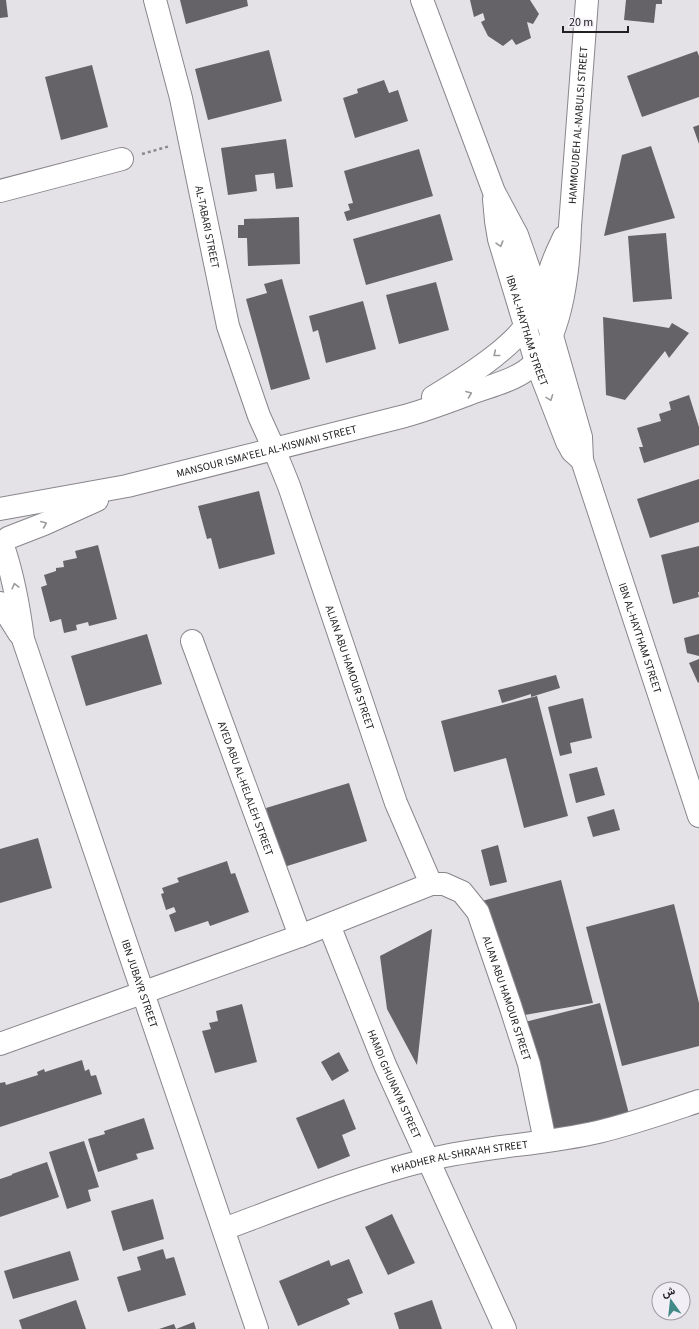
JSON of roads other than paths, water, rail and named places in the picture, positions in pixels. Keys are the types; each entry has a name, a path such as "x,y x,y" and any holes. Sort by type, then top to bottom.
{"street":[{"name":"AL-TABARI STREET","path":"155,0 181,98 228,326 259,416 274,449"},
{"name":"IBN AL-HAYTHAM STREET","path":"422,0 494,192 517,235 541,303 581,437 582,460 699,816"},
{"name":"HAMMOUDEH AL-NABULSI STREET","path":"552,336 560,306 569,256 587,0"},
{"path":"0,191 122,159"},
{"name":"IBN AL-HAYTHAM STREET","path":"494,192 499,239 536,362 567,442 572,451 582,460"},
{"name":"HAMMOUDEH AL-NABULSI STREET","path":"541,303 550,270 570,226"},
{"name":"MANSOUR ISMA'EEL AL-KISWANI STREET","path":"405,416 421,404 466,378 497,354 525,328 541,303"},
{"name":"MANSOUR ISMA'EEL AL-KISWANI STREET","path":"0,509 127,486 405,416 437,406 522,374 536,362 552,336"},
{"name":"ALIAN ABU HAMOUR STREET","path":"274,449 396,803 431,884 444,884 462,892 478,912 529,1064 545,1141"},
{"name":"MANSOUR ISMA'EEL AL-KISWANI STREET","path":"4,547 44,524 127,486"},
{"name":"IBN JUBAYR STREET","path":"0,517 7,530 4,547 11,570 24,639 257,1329"},
{"name":"IBN JUBAYR STREET","path":"0,603 24,639"},
{"name":"AYED ABU AL-HELALEH STREET","path":"192,641 300,936"},
{"path":"0,1044 300,936 431,884"},
{"name":"HAMDI GHUNAYM STREET","path":"329,925 385,1065 505,1329"},
{"name":"KHADHER AL-SHRA'AH STREET","path":"224,1229 363,1178 427,1160 460,1153 598,1132 699,1101"}]}
